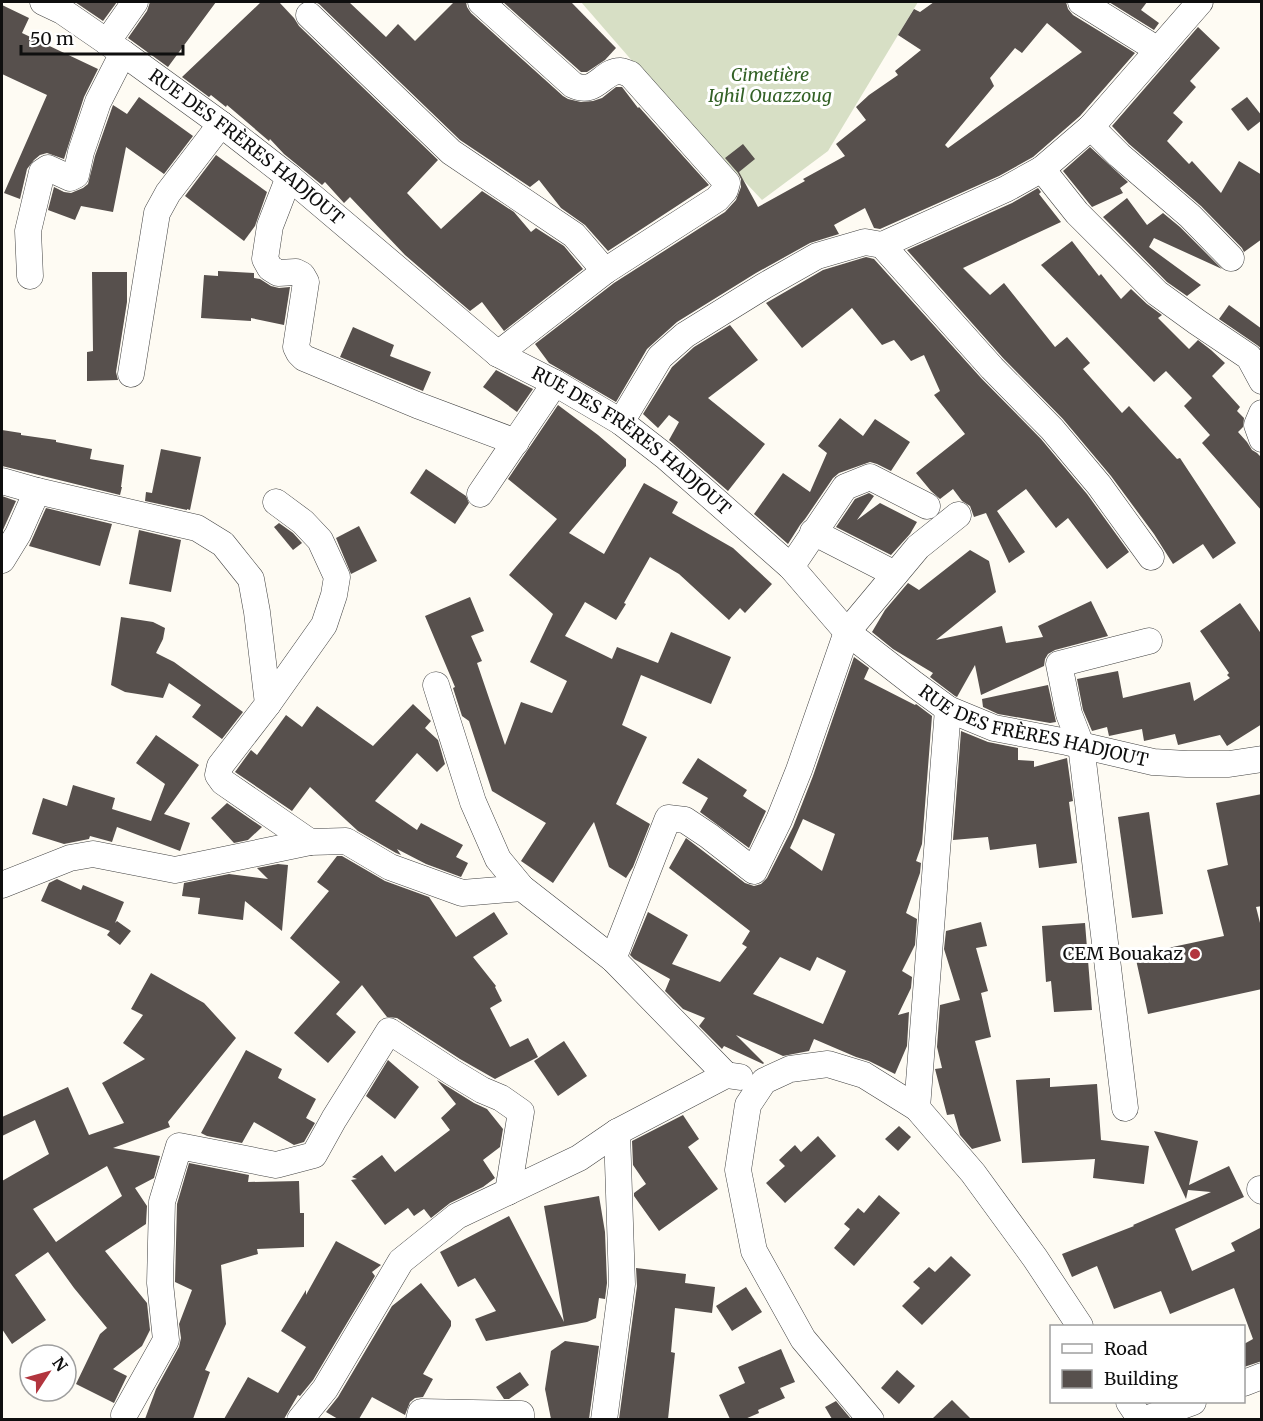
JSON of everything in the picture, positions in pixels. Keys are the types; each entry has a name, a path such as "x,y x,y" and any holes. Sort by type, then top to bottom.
{"street":[{"name":"RUE DES FRÈRES HADJOUT","path":"43,2 62,11 115,47 221,123 289,177 498,354 555,383 621,422 666,457 791,567 847,632 948,709 994,728 1153,762 1229,764 1262,759"},
{"path":"30,276 28,231 42,172 48,168 70,178 76,175 81,152 115,47 135,2"},
{"path":"482,2 580,89 588,88 613,72 621,71 630,74 727,183 725,190 717,200 605,271 498,354"},
{"path":"1081,2 1158,51"},
{"path":"621,422 660,357 685,335 764,286 817,256 865,242 882,245 1006,189 1042,169 1091,127 1200,2"},
{"path":"309,15 451,152 574,235 605,271"},
{"path":"131,374 157,213 168,193 221,123"},
{"path":"1091,127 1119,155 1190,216 1231,258"},
{"path":"1042,169 1077,213 1157,294 1250,357 1262,381"},
{"path":"289,177 270,226 265,259 270,268 278,273 296,272 302,275 306,282 296,347 303,358 407,401 516,442"},
{"path":"882,245 992,368 1052,429 1099,485 1151,557"},
{"path":"480,494 555,383"},
{"path":"1262,413 1257,425 1262,439"},
{"path":"791,567 845,487 870,477 927,506"},
{"path":"2,481 197,528 223,544 251,579 268,704"},
{"path":"2,560 18,534 37,491"},
{"path":"276,502 303,522 320,540 337,577 334,595 324,625 268,704 220,766 218,775 223,783 310,842"},
{"path":"613,959 668,818 685,820 754,871 779,820 799,770 847,632 918,547 958,515"},
{"path":"813,532 895,574"},
{"path":"1125,1107 1081,745 1069,714 1059,664 1149,641"},
{"path":"436,684 473,802 498,859 522,888 613,959 726,1075"},
{"path":"917,1108 948,709"},
{"path":"2,885 70,858 93,854 175,870 310,842 346,841 390,867 462,893 522,888"},
{"path":"122,1418 166,1340 160,1283 162,1202 179,1146 276,1165 315,1155 334,1119 389,1031 452,1072 482,1090 501,1098 521,1112 508,1192"},
{"path":"871,1419 803,1339 754,1251 738,1170 748,1105 764,1081 790,1068 828,1064 864,1075 917,1108 973,1173 1035,1258 1079,1325"},
{"path":"300,1419 325,1389 401,1261 457,1216 579,1158 617,1132 726,1075 764,1081"},
{"path":"604,1419 622,1284 617,1132"},
{"path":"1245,1383 1262,1377"},
{"path":"1130,1403 1142,1419 1187,1403"},
{"path":"419,1419 421,1412 520,1414 521,1419"}],"green space":[{"name":"Cimetière Ighil Ouazzoug","path":"581,2 918,2 828,151 762,200 647,78"}],"building":[{"path":"75,2 117,2 103,21"},
{"path":"150,2 216,2 168,67 128,38 147,11"},
{"path":"261,2 279,2 299,26 438,160 407,193 441,229 482,191 514,212 531,232 536,228 564,246 583,269 504,331 482,302 470,311 405,255 350,197 344,203 325,182 322,185 227,105 226,107 211,95 209,97 182,77"},
{"path":"315,2 349,2 386,37 398,24 415,41 454,2 466,2 471,13 568,99 581,102 593,101 602,98 616,87 622,87 638,108 709,185 608,251 585,225 561,208 539,180 530,187 460,140"},
{"path":"503,2 571,2 616,48 605,60 587,72 581,72"},
{"path":"934,2 1066,2 1073,15 1135,53 1080,116 1033,157 999,176 880,229 874,228 865,208 834,225 839,234 810,243 677,322 647,349 616,402 549,363 535,344 614,283 725,212 736,200 741,187 741,179 725,158 743,144 755,159 739,172 758,207 845,156 836,144 866,120 856,107 898,75 895,71 921,50 898,35 914,9 920,12","holes":["1047,23 1082,52 948,148 945,145 994,86 990,78 1015,48 1022,53"]},
{"path":"1109,2 1147,2 1141,10 1159,23 1154,30"},
{"path":"2,5 29,18 22,33 98,69 84,97 64,159 47,153 34,160 27,169 20,199 4,193 47,95 2,74"},
{"path":"1198,27 1220,48 1190,81 1196,87 1173,113 1183,122 1167,141 1189,164 1192,161 1221,193 1239,161 1262,175 1262,239 1244,252 1201,206 1129,144 1112,126"},
{"path":"139,97 193,136 164,174 126,147 113,212 81,206 75,220 48,210 54,187 71,193 88,184 113,105 127,114"},
{"path":"1247,97 1262,116 1262,120 1248,131 1231,109"},
{"path":"1090,147 1128,182 1120,188 1123,193 1092,207 1063,171"},
{"path":"216,155 267,192 255,226 244,241 185,196"},
{"path":"1038,188 1041,192 1039,194 1061,222 963,268 990,295 1004,283 1055,347 1067,337 1090,363 1083,369 1122,413 1129,406 1177,459 1180,458 1236,543 1213,559 1203,544 1173,564 1111,476 1063,419 1003,358 907,250 1012,203"},
{"path":"1127,198 1147,225 1163,213 1222,269 1154,238 1149,247 1201,285 1187,296 1167,282 1103,217"},
{"path":"1072,241 1099,276 1101,274 1121,299 1131,289 1162,315 1158,318 1189,349 1198,340 1225,363 1212,376 1240,407 1237,411 1244,418 1243,427 1238,432 1252,450 1262,458 1262,511 1202,443 1210,435 1184,406 1192,398 1166,371 1154,382 1041,265"},
{"path":"866,257 874,259 981,378 1041,439 1087,494 1129,552 1107,569 1068,518 1056,528 1026,489 997,511 1025,552 1009,563 986,513 974,517 970,506 962,501 953,489 940,499 916,473 965,434 934,395 940,391 924,355 911,361 894,340 882,345 852,308 802,348 766,303 823,270"},
{"path":"218,271 254,273 254,278 271,286 290,287 284,325 251,318 251,321 201,318 204,275 218,276"},
{"path":"92,272 127,272 127,302 116,372 118,380 87,381 87,352 93,351"},
{"path":"1229,305 1262,329 1262,349 1219,319"},
{"path":"730,325 758,360 708,398 765,444 728,491 669,440 679,422 669,415 658,428 643,414 672,367 694,347"},
{"path":"353,327 394,345 390,356 431,372 423,391 340,357"},
{"path":"496,370 533,389 517,412 483,387"},
{"path":"558,405 626,459 626,466 569,533 604,554 644,483 678,502 672,513 733,548 772,584 745,613 740,608 729,620 679,574 650,557 616,620 585,602 565,636 612,659 617,647 658,663 671,632 731,657 711,704 641,675 622,725 647,737 616,804 650,824 633,867 626,878 609,867 594,822 553,883 521,861 546,823 492,791 469,721 462,716 453,688 455,687 425,616 470,597 484,631 471,636 482,661 477,663 505,745 521,702 552,713 567,681 530,662 553,614 509,575 557,519 508,479"},
{"path":"840,418 863,436 875,419 910,442 891,471 870,462 839,473 833,478 788,544 754,514 783,473 810,492 827,453 818,446"},
{"path":"2,430 92,449 90,459 124,465 120,495 2,466"},
{"path":"161,449 201,457 190,510 145,501 146,492 152,493"},
{"path":"426,469 466,496 469,503 455,524 410,493"},
{"path":"869,493 874,496 857,520 880,503 917,522 910,534 891,555 836,527 855,499"},
{"path":"2,496 16,501 2,532"},
{"path":"46,508 112,524 100,566 29,546"},
{"path":"279,523 302,543 293,550 274,527"},
{"path":"359,526 377,561 351,574 336,538"},
{"path":"139,530 181,540 171,592 129,584"},
{"path":"970,550 989,561 996,592 936,640 1002,626 1006,643 1043,637 1038,626 1091,601 1108,636 1055,650 1048,654 1044,666 981,695 975,665 957,697 955,696 930,677 933,673 893,649 872,632 885,610 908,583 919,590"},
{"path":"1240,603 1262,635 1262,724 1227,746 1220,735 1178,745 1175,734 1144,741 1142,729 1109,736 1107,727 1092,731 1083,710 1077,679 1118,671 1123,698 1190,682 1194,701 1230,678 1227,675 1229,673 1200,631"},
{"path":"121,617 153,622 165,628 163,639 156,653 174,662 243,712 222,739 192,717 201,705 169,683 163,698 125,692 111,685"},
{"path":"854,657 869,668 864,679 916,704 932,716 922,844 916,861 921,863 920,873 906,913 917,919 915,945 902,971 912,977 911,988 898,1015 909,1012 907,1046 895,1074 814,1039 809,1051 783,1056 736,1035 763,1064 724,1046 722,1049 699,1026 705,1018 683,1009 665,991 670,979 630,955 648,912 688,935 672,964 720,982 747,947 742,944 750,931 669,868 686,838 745,883 754,886 761,884 767,878 793,827","holes":["803,819 835,834 822,871 790,848","780,957 810,971 817,957 846,971 823,1024 753,994"]},
{"path":"1048,685 1056,722 1050,723 998,714 983,707 982,699"},
{"path":"413,704 431,721 425,728 438,740 445,764 437,772 417,753 375,801 417,830 421,823 463,845 456,857 468,863 461,877 426,864 397,849 401,855 396,853 358,831 310,787 292,811 235,772 251,750 257,755 286,715 302,727 317,706 373,746"},
{"path":"961,731 988,742 1018,748 1018,760 1034,761 1034,767 1067,758 1073,801 1069,802 1077,863 1039,868 1036,844 990,850 988,837 953,840"},
{"path":"156,735 199,765 164,814 190,823 180,851 117,827 112,842 90,836 89,839 64,844 32,834 43,798 67,806 73,785 115,798 112,809 151,821 165,784 136,763"},
{"path":"698,758 747,790 743,796 766,811 749,848 700,812 708,798 682,783"},
{"path":"1262,794 1262,906 1256,907 1262,931 1262,989 1148,1014 1135,955 1224,936 1207,870 1228,865 1216,803"},
{"path":"227,803 262,827 248,840 234,843 211,818"},
{"path":"1149,812 1163,914 1132,918 1118,817"},
{"path":"337,856 342,856 385,881 429,897 456,937 494,912 508,934 473,957 496,986 502,1001 490,1008 510,1047 528,1038 538,1057 495,1079 397,1018 387,1017 362,985 336,1014 356,1032 328,1063 294,1033 340,982 290,938 329,891 317,882"},
{"path":"278,864 288,865 282,931 245,901 243,920 198,914 200,898 182,896 184,883 229,874 268,879 257,868"},
{"path":"57,879 81,890 83,885 124,902 115,923 117,921 131,931 120,945 107,935 110,931 41,901 49,883"},
{"path":"981,922 987,946 976,948 988,991 981,993 991,1037 975,1041 1001,1141 972,1149 960,1135 954,1114 947,1115 935,1069 942,1068 937,1047 940,1005 960,1000 944,949 946,931"},
{"path":"1085,923 1092,1010 1054,1012 1051,981 1046,982 1042,926"},
{"path":"151,973 204,1003 236,1038 168,1122 170,1127 113,1148 160,1156 154,1178 135,1188 147,1206 146,1224 105,1251 147,1303 150,1330 142,1346 113,1369 127,1376 114,1403 78,1385 78,1380 100,1334 107,1328 48,1252 15,1275 46,1320 12,1344 2,1329 2,1181 49,1154 35,1120 2,1136 2,1117 68,1087 89,1135 124,1123 102,1083 145,1059 123,1043 143,1015 131,1009","holes":["107,1166 122,1196 56,1242 33,1209"]},
{"path":"564,1041 587,1076 558,1096 534,1061"},
{"path":"246,1050 282,1069 278,1078 316,1099 306,1118 315,1123 304,1142 294,1145 254,1122 242,1143 201,1133"},
{"path":"388,1060 419,1087 395,1119 366,1096"},
{"path":"1050,1078 1050,1087 1097,1084 1101,1140 1149,1146 1144,1184 1093,1178 1095,1159 1022,1163 1016,1080"},
{"path":"437,1080 487,1109 503,1129 500,1147 483,1160 495,1178 483,1187 450,1203 431,1218 424,1209 414,1216 408,1208 385,1225 351,1180 357,1179 352,1177 382,1155 395,1172 450,1130 441,1118 456,1104"},
{"path":"683,1115 699,1139 688,1147 718,1189 659,1231 634,1196 634,1193 646,1184 633,1165 632,1141"},
{"path":"899,1126 911,1137 898,1151 885,1139"},
{"path":"1154,1131 1198,1141 1189,1185 1229,1166 1244,1197 1175,1229 1192,1271 1235,1251 1231,1243 1262,1227 1262,1361 1245,1367 1245,1343 1253,1339 1234,1288 1170,1314 1161,1291 1114,1309 1097,1266 1072,1277 1062,1254 1134,1226 1211,1192 1188,1190 1186,1199"},
{"path":"818,1136 836,1156 785,1203 766,1183 785,1166 779,1160 795,1145 801,1152"},
{"path":"189,1163 249,1175 248,1182 299,1181 300,1213 304,1213 304,1247 257,1249 258,1254 221,1265 226,1324 205,1370 210,1372 193,1419 145,1419 156,1389 179,1347 181,1338 179,1324 192,1290 175,1282 177,1204"},
{"path":"879,1195 900,1213 854,1266 834,1248 850,1229 844,1224 858,1208 864,1213"},
{"path":"599,1196 605,1232 607,1283 605,1299 599,1298 596,1318 587,1322 486,1341 475,1319 496,1311 475,1278 458,1287 440,1252 509,1216 564,1322 544,1206"},
{"path":"336,1241 381,1265 372,1272 375,1276 313,1380 300,1396 298,1395 284,1419 224,1419 248,1377 278,1393 306,1347 281,1331 306,1290 306,1295"},
{"path":"951,1256 971,1275 922,1325 902,1306 920,1288 913,1282 929,1267 935,1272"},
{"path":"636,1268 686,1274 685,1283 715,1287 712,1313 675,1308 671,1352 675,1353 668,1419 619,1419 637,1286"},
{"path":"421,1283 451,1321 451,1326 423,1374 433,1379 423,1397 415,1398 410,1402 405,1415 372,1397 359,1419 338,1419 326,1412 338,1397 392,1306"},
{"path":"746,1287 762,1312 732,1331 716,1306"},
{"path":"565,1341 599,1346 589,1419 551,1419 545,1389 551,1351"},
{"path":"781,1349 795,1382 780,1388 785,1398 758,1410 759,1413 745,1419 730,1419 719,1395 745,1383 738,1367"},
{"path":"897,1370 915,1386 899,1404 881,1388"},
{"path":"520,1372 529,1385 509,1399 504,1399 496,1387"},
{"path":"952,1400 971,1419 932,1419"},
{"path":"836,1401 851,1419 832,1419 825,1407"}],"place":[{"name":"CEM Bouakaz","path":"1195,954"}]}
